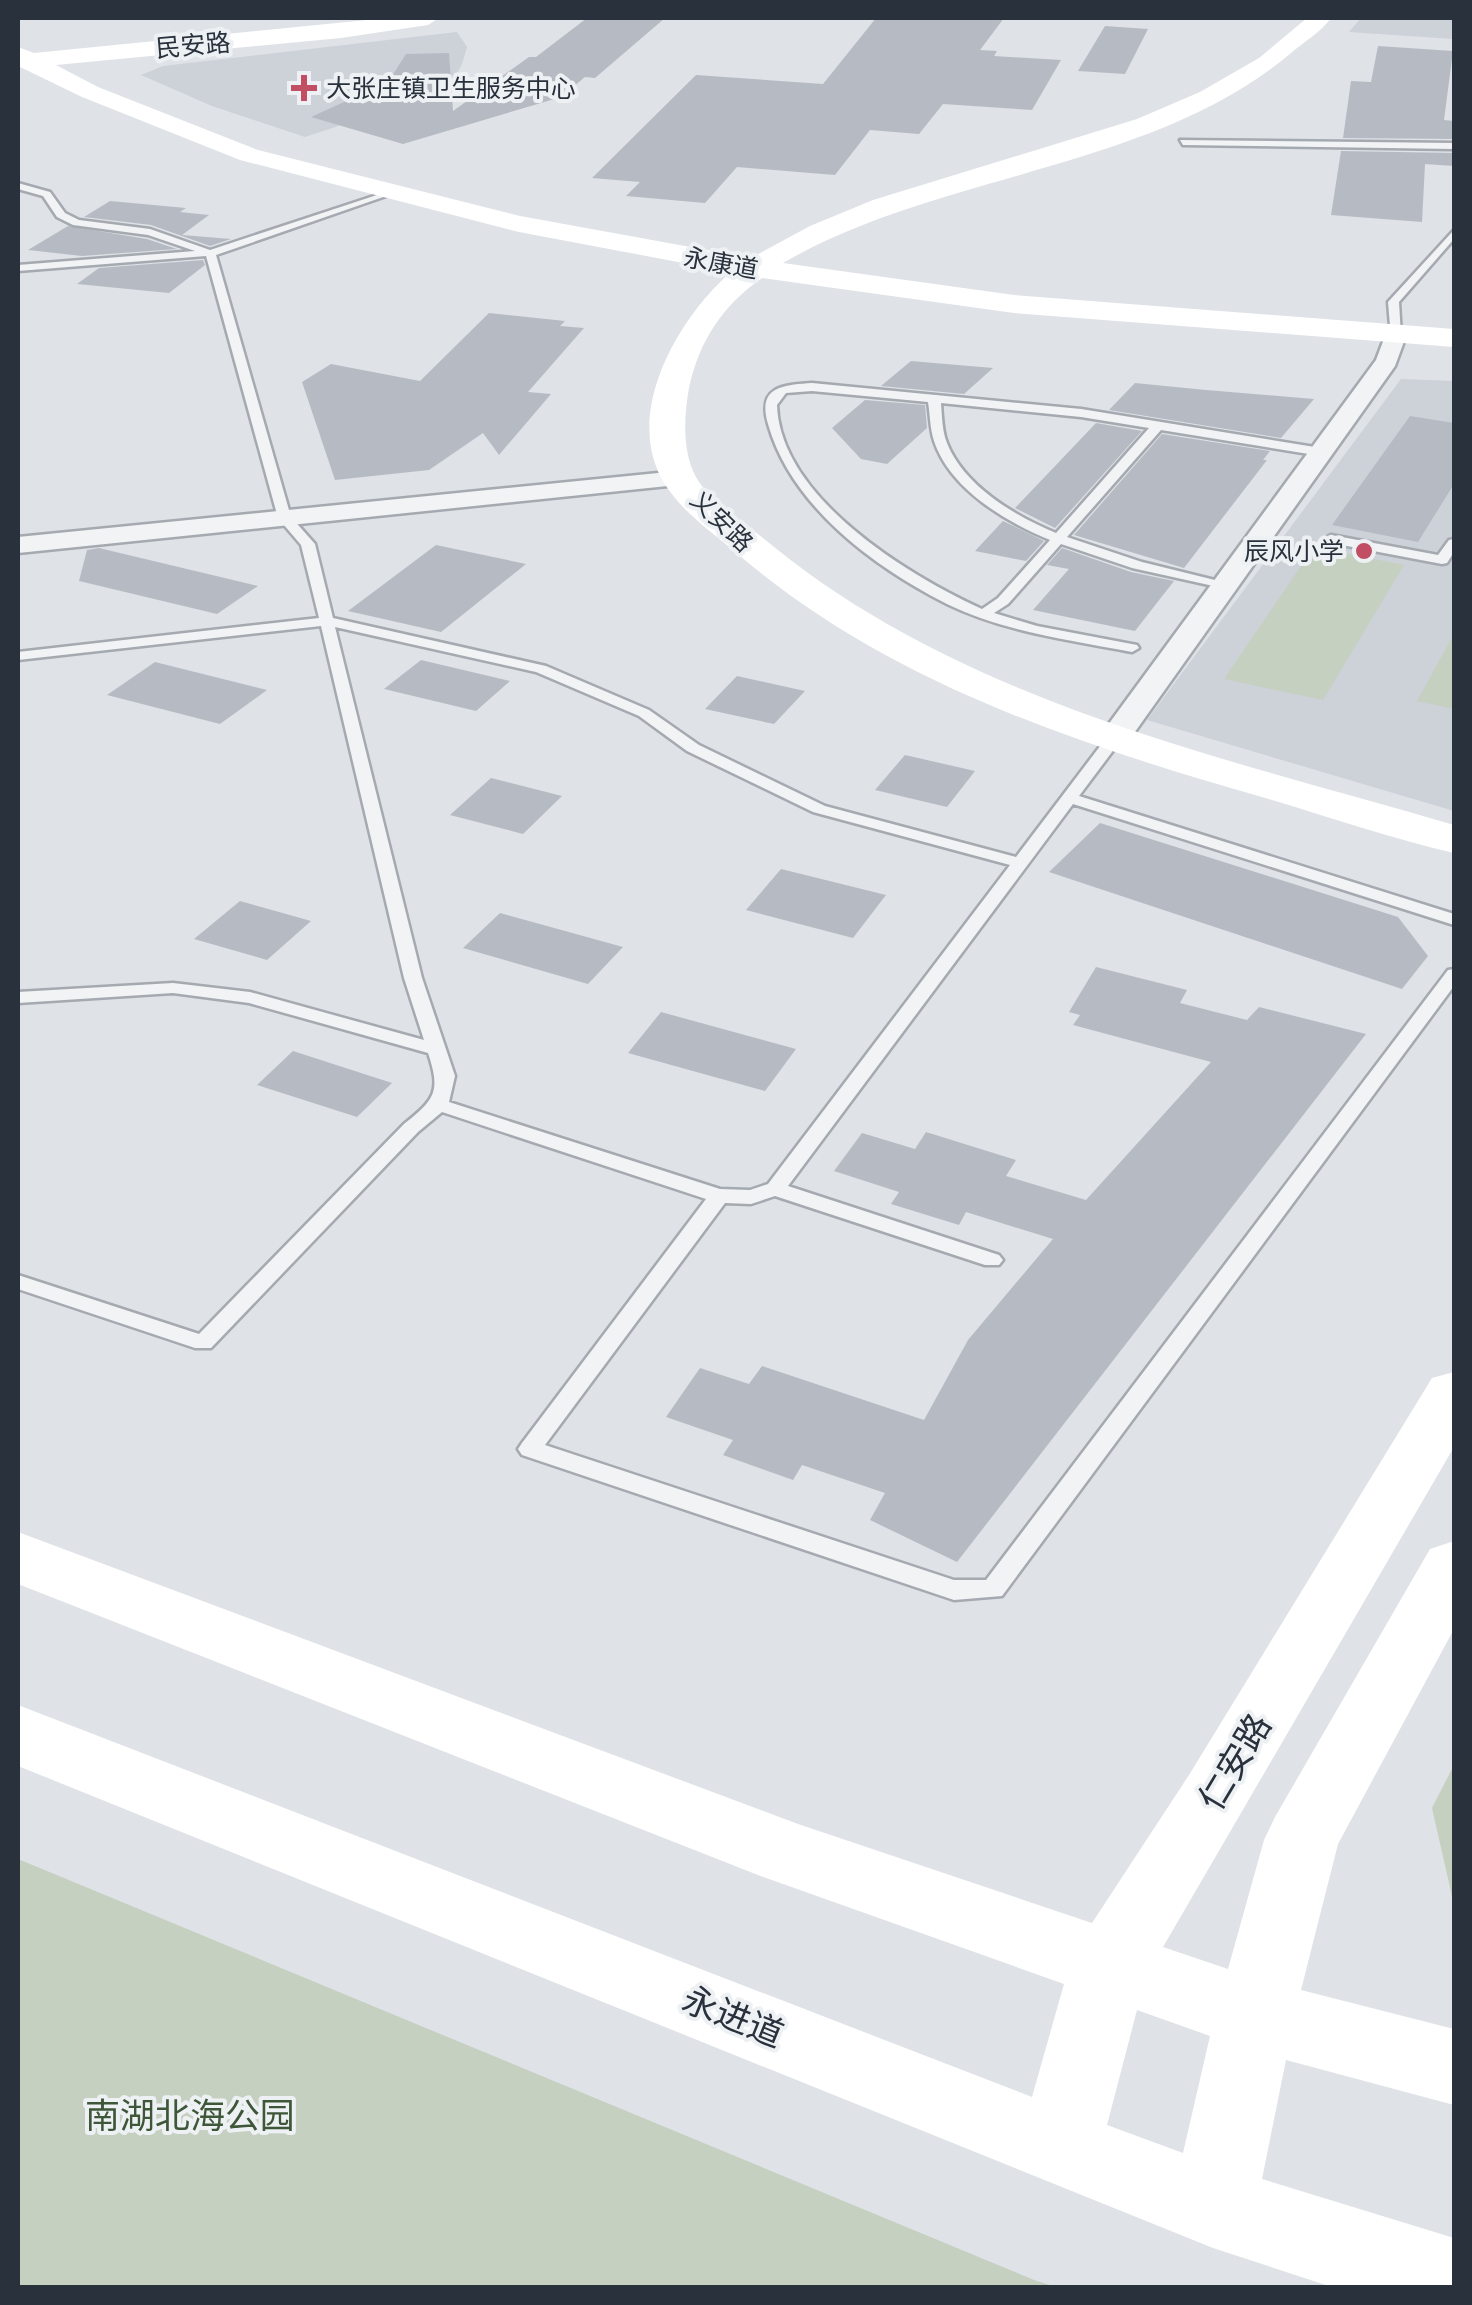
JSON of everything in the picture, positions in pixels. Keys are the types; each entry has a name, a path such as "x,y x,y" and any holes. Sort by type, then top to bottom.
{"street":[{"name":"民安路","path":"20,59 311,18"},
{"name":"民安路","path":"20,59 341,31 428,18"},
{"name":"义安路","path":"1320,18 1278,58 1155,121 876,207 746,274 707,308 687,336 667,428 678,479 739,540 823,607 900,651 991,692 1116,736 1454,839"},
{"name":"永康道","path":"20,59 142,131 373,197 746,274 956,310 1392,343 1454,352"},
{"name":"永康道","path":"1392,343 1454,338"},
{"path":"1116,736 1387,361 1392,343"},
{"path":"18,545 678,479"},
{"name":"仁安路","path":"1059,2148 1108,1965 1214,1797 1454,1394"},
{"path":"18,1557 785,1852 1254,2015 1454,2066"},
{"path":"1213,2206 1254,2015 1302,1840 1454,1568"},
{"name":"永进道","path":"18,1735 1059,2148 1213,2206 1454,2282"}],"lane":[{"path":"1183,142 1454,146"},
{"path":"18,186 47,194 61,215 77,223 150,232 210,253"},
{"path":"18,268 210,253 373,197"},
{"path":"1392,343 1393,302 1454,234"},
{"path":"18,1282 203,1344 411,1128 439,1105 445,1076 412,978 308,544 285,518 210,253"},
{"path":"18,257 50,265"},
{"path":"1132,648 982,614 918,581 860,540 807,490 783,455 769,402 774,394 787,388 934,398 1158,425 1321,452"},
{"path":"934,398 932,427 953,468 980,493 1058,539 1121,563 1222,586"},
{"path":"982,614 1003,601 1158,425"},
{"path":"1331,539 1442,560 1454,543"},
{"path":"18,656 327,621 541,669 644,713 694,748 819,810 1020,863"},
{"path":"775,1190 1116,736"},
{"path":"1069,798 1454,920"},
{"path":"720,1196 530,1449 954,1590 993,1589 1454,974"},
{"path":"18,998 173,988 250,998 436,1049"},
{"path":"439,1105 720,1196 750,1197 775,1190 992,1260"}],"shaded area":[{"path":"1361,18 1454,18 1454,39 1349,32"},
{"name":"大张庄镇卫生服务中心","path":"457,32 467,47 462,64 455,77 429,96 305,137 212,106 141,75 163,66"},
{"name":"辰风小学","path":"1401,379 1454,381 1454,811 1147,720"}],"green space":[{"path":"1314,547 1404,565 1323,700 1224,679"},
{"path":"1454,634 1454,709 1417,701"},
{"path":"1454,1765 1454,1905 1432,1808"},
{"name":"南湖北海公园","path":"18,1859 1034,2280 1056,2287 18,2287"}],"building":[{"path":"587,18 665,18 595,78 585,77 561,97 403,144 311,117 377,87 392,76 406,54 449,53 453,111"},
{"path":"876,18 1004,18 980,50 997,51 994,56 1061,60 1032,110 943,104 919,134 870,130 835,175 737,167 705,203 626,196 640,182 592,178 696,75 823,84"},
{"path":"1105,26 1148,29 1125,74 1078,71"},
{"path":"1378,46 1453,51 1444,120 1454,121 1454,139 1343,138 1351,81 1371,82"},
{"path":"1341,151 1454,153 1454,166 1425,164 1422,222 1331,215"},
{"path":"110,201 186,208 180,212 209,215 182,235 231,239 210,246 151,225 84,217"},
{"path":"68,226 147,239 177,249 82,256 28,250"},
{"path":"203,260 205,265 169,293 77,284 99,268"},
{"path":"489,313 565,321 560,326 584,328 528,392 551,394 499,455 483,433 429,470 335,480 302,382 331,364 420,381"},
{"path":"911,361 993,368 964,394 881,386"},
{"path":"1135,383 1314,399 1281,438 1109,410"},
{"path":"865,400 925,405 927,428 887,464 861,459 832,428"},
{"path":"1410,416 1454,423 1454,484 1418,542 1332,525"},
{"path":"1096,423 1142,431 1055,528 1015,508"},
{"path":"1162,434 1270,451 1184,568 1074,535"},
{"path":"1003,521 1044,541 1026,561 975,551"},
{"path":"436,545 526,564 441,632 348,611"},
{"path":"99,548 258,586 217,614 79,581 87,550"},
{"path":"1062,548 1131,572 1174,581 1135,631 1033,610 1069,569 1047,565"},
{"path":"421,660 510,681 476,711 384,689"},
{"path":"155,662 267,690 220,724 107,695"},
{"path":"737,676 805,691 774,724 705,709"},
{"path":"905,755 975,771 947,807 875,790"},
{"path":"491,778 562,796 523,834 450,815"},
{"path":"1100,823 1398,917 1428,956 1402,989 1049,872"},
{"path":"781,869 886,895 853,938 746,910"},
{"path":"240,901 311,921 267,960 194,939"},
{"path":"500,913 623,947 588,984 463,948"},
{"path":"1096,967 1187,990 1180,1003 1247,1020 1259,1007 1366,1034 957,1562 870,1520 885,1493 802,1465 793,1480 723,1455 733,1440 666,1417 700,1368 749,1384 762,1366 924,1420 968,1340 1053,1239 966,1212 959,1225 891,1204 899,1192 834,1171 862,1133 915,1149 926,1132 1016,1160 1006,1176 1086,1200 1211,1062 1073,1025 1080,1015 1069,1012"},
{"path":"661,1012 796,1049 765,1091 628,1053"},
{"path":"293,1051 392,1083 357,1117 257,1085"}],"place":[{"name":"大张庄镇卫生服务中心","path":"304,88"},
{"name":"辰风小学","path":"1364,551"}]}
